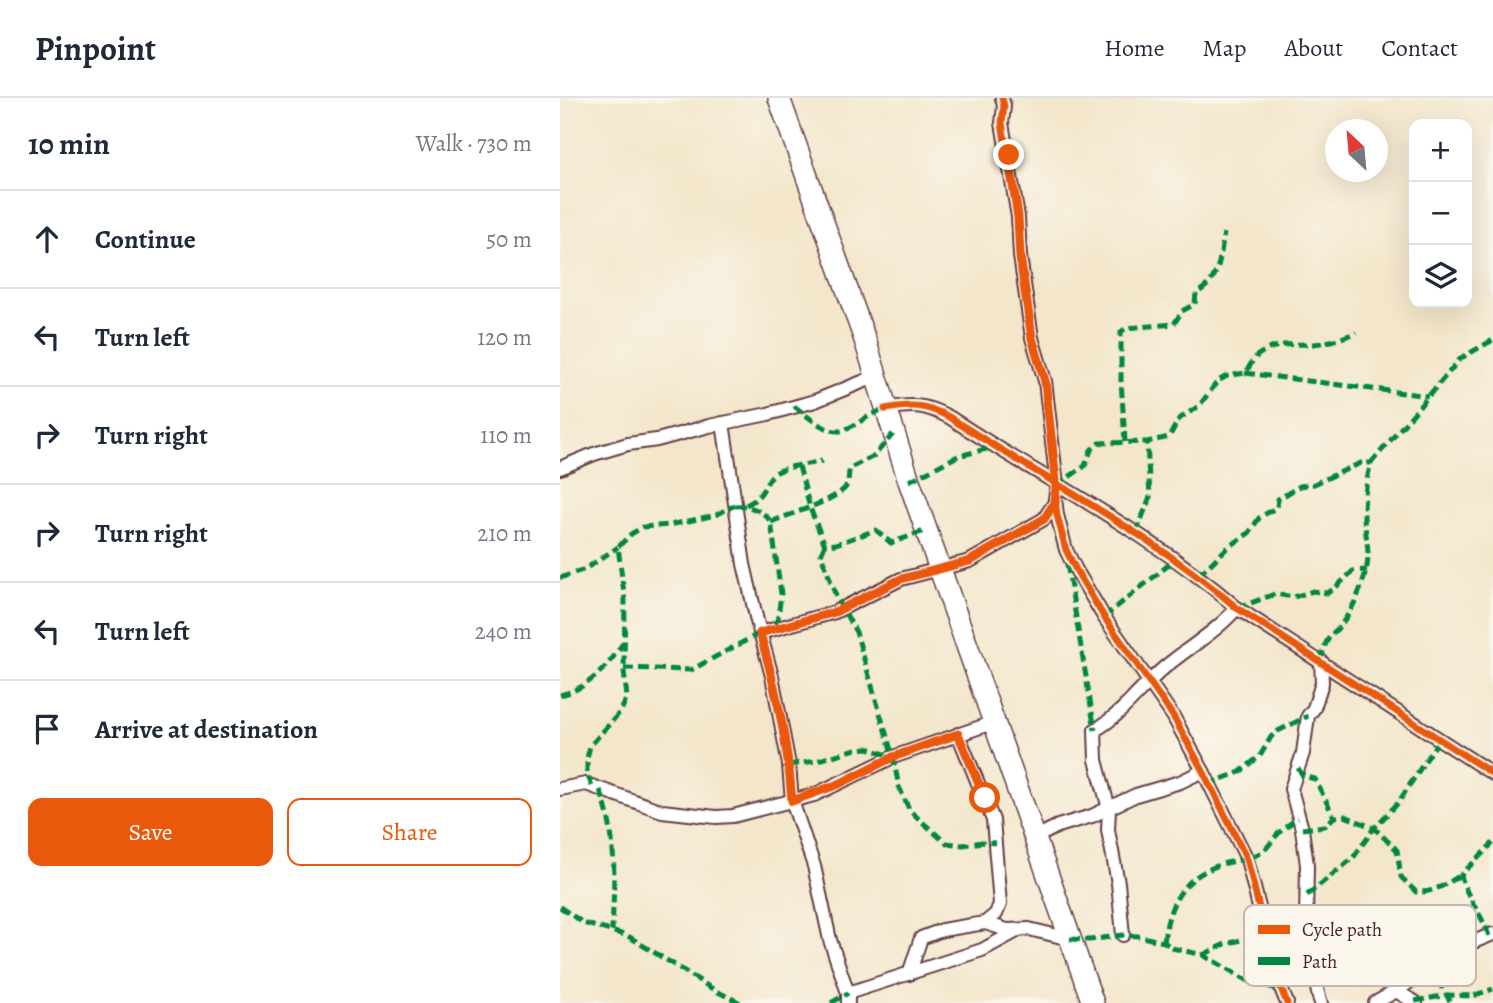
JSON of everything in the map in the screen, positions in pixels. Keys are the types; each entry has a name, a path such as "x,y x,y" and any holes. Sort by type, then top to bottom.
{"highway":[{"path":"779,98 1093,1003"}],"street":[{"path":"1002,98 1002,123 1018,217 1020,257 1032,338 1045,381 1056,485 1055,502 1066,550 1076,570 1172,716 1203,771 1247,859 1258,905"},
{"path":"560,468 628,444 657,440 815,401 877,376"},
{"path":"885,409 908,405 932,408 1176,559 1237,608 1493,774"},
{"path":"723,423 744,564 772,676 785,742 792,801 814,866 830,940 848,998 982,950 1017,931 1029,929 1070,939"},
{"path":"760,633 835,612 901,579 970,561 1044,519 1055,502"},
{"path":"1123,935 1118,883 1108,830 1109,809 1096,760 1095,730 1107,723 1194,643 1215,631 1237,608"},
{"path":"1306,905 1307,865 1303,830 1292,789 1303,753 1308,716 1314,708 1322,683 1321,661"},
{"path":"560,789 586,785 662,811 716,817 733,816 792,801 839,784 893,757 996,722"},
{"path":"958,734 990,808 996,836 1000,904 996,914 985,923"},
{"path":"1036,837 1058,825 1109,809 1136,795 1181,782 1203,771"},
{"path":"909,974 921,938 942,930 985,923 1017,931"},
{"path":"1476,941 1493,934"},
{"path":"1280,986 1286,1003"},
{"path":"1316,986 1321,1003"},
{"path":"1375,1003 1403,986"},
{"path":"1396,991 1416,1003"}],"marked path":[{"path":"1125,442 1121,332 1126,328 1174,324 1182,311 1195,304 1196,293 1210,282 1218,268 1224,233"},
{"path":"1057,485 1085,466 1091,450 1099,443 1147,442 1169,437 1179,419 1199,406 1218,381 1227,376 1245,373 1256,357 1265,351 1284,345 1322,343 1356,332"},
{"path":"1321,661 1328,640 1353,605 1366,571 1368,550 1364,503 1371,463 1461,358 1493,340"},
{"path":"1245,373 1428,396"},
{"path":"794,406 818,424 838,431 885,409"},
{"path":"771,522 835,496 847,485 850,468 874,456 893,434"},
{"path":"1136,533 1150,497 1147,442"},
{"path":"909,481 958,456 995,447"},
{"path":"746,505 758,497 769,479 777,472 822,461"},
{"path":"1199,575 1226,549 1249,533 1259,518 1277,507 1278,499 1300,486 1314,484 1361,463 1371,463"},
{"path":"799,466 810,508 825,545 836,544 876,530 891,543 927,530"},
{"path":"592,786 587,774 590,746 621,711 627,697 624,671 625,601 618,547 643,527 670,525 716,515 735,505"},
{"path":"735,506 755,509 771,522 781,594 778,618 772,630"},
{"path":"825,545 821,554 837,599 856,632 893,757 899,787 910,811 946,843 996,843"},
{"path":"560,578 585,569 618,547"},
{"path":"1104,617 1176,559"},
{"path":"1067,564 1095,730"},
{"path":"1237,608 1275,594 1294,597 1313,591 1327,593 1353,571 1367,570"},
{"path":"624,668 691,670 760,633"},
{"path":"560,695 589,682 612,659 624,641"},
{"path":"1208,784 1240,772 1260,756 1271,737 1278,731 1308,716"},
{"path":"1307,895 1353,858 1374,828 1398,803 1440,738"},
{"path":"789,765 868,748 893,757"},
{"path":"1298,768 1303,776 1315,779 1334,817"},
{"path":"600,790 612,842 612,931"},
{"path":"1302,829 1325,826 1334,817 1345,816 1374,828 1397,850 1401,877 1416,892 1445,885 1461,875"},
{"path":"1164,942 1169,915 1180,893 1188,884 1208,869 1258,854 1298,818"},
{"path":"1474,905 1461,875 1493,843"},
{"path":"560,907 583,923 628,936 716,991 741,1003"},
{"path":"1476,909 1489,936"},
{"path":"1070,939 1138,936 1203,955 1244,978"},
{"path":"1203,955 1223,945 1244,939"},
{"path":"1267,986 1281,990"},
{"path":"1442,986 1450,1001"},
{"path":"1415,1001 1448,995 1473,996 1493,989"},
{"path":"831,1003 848,993"}],"cycle path":[{"path":"1002,98 1002,123 1018,217 1020,256 1032,338 1045,381 1057,485 1055,499 1066,550 1104,617 1173,716 1203,771 1247,859 1258,905"},
{"path":"885,409 918,406 949,417 1133,531 1237,608 1493,774"},
{"path":"1280,986 1287,1003"}],"route":[{"path":"985,798 958,734 893,757 814,795 792,801 789,765 774,682 760,633 835,612 906,577 970,561 1044,519 1055,502 1049,407 1045,381 1032,338 1009,155"}]}
